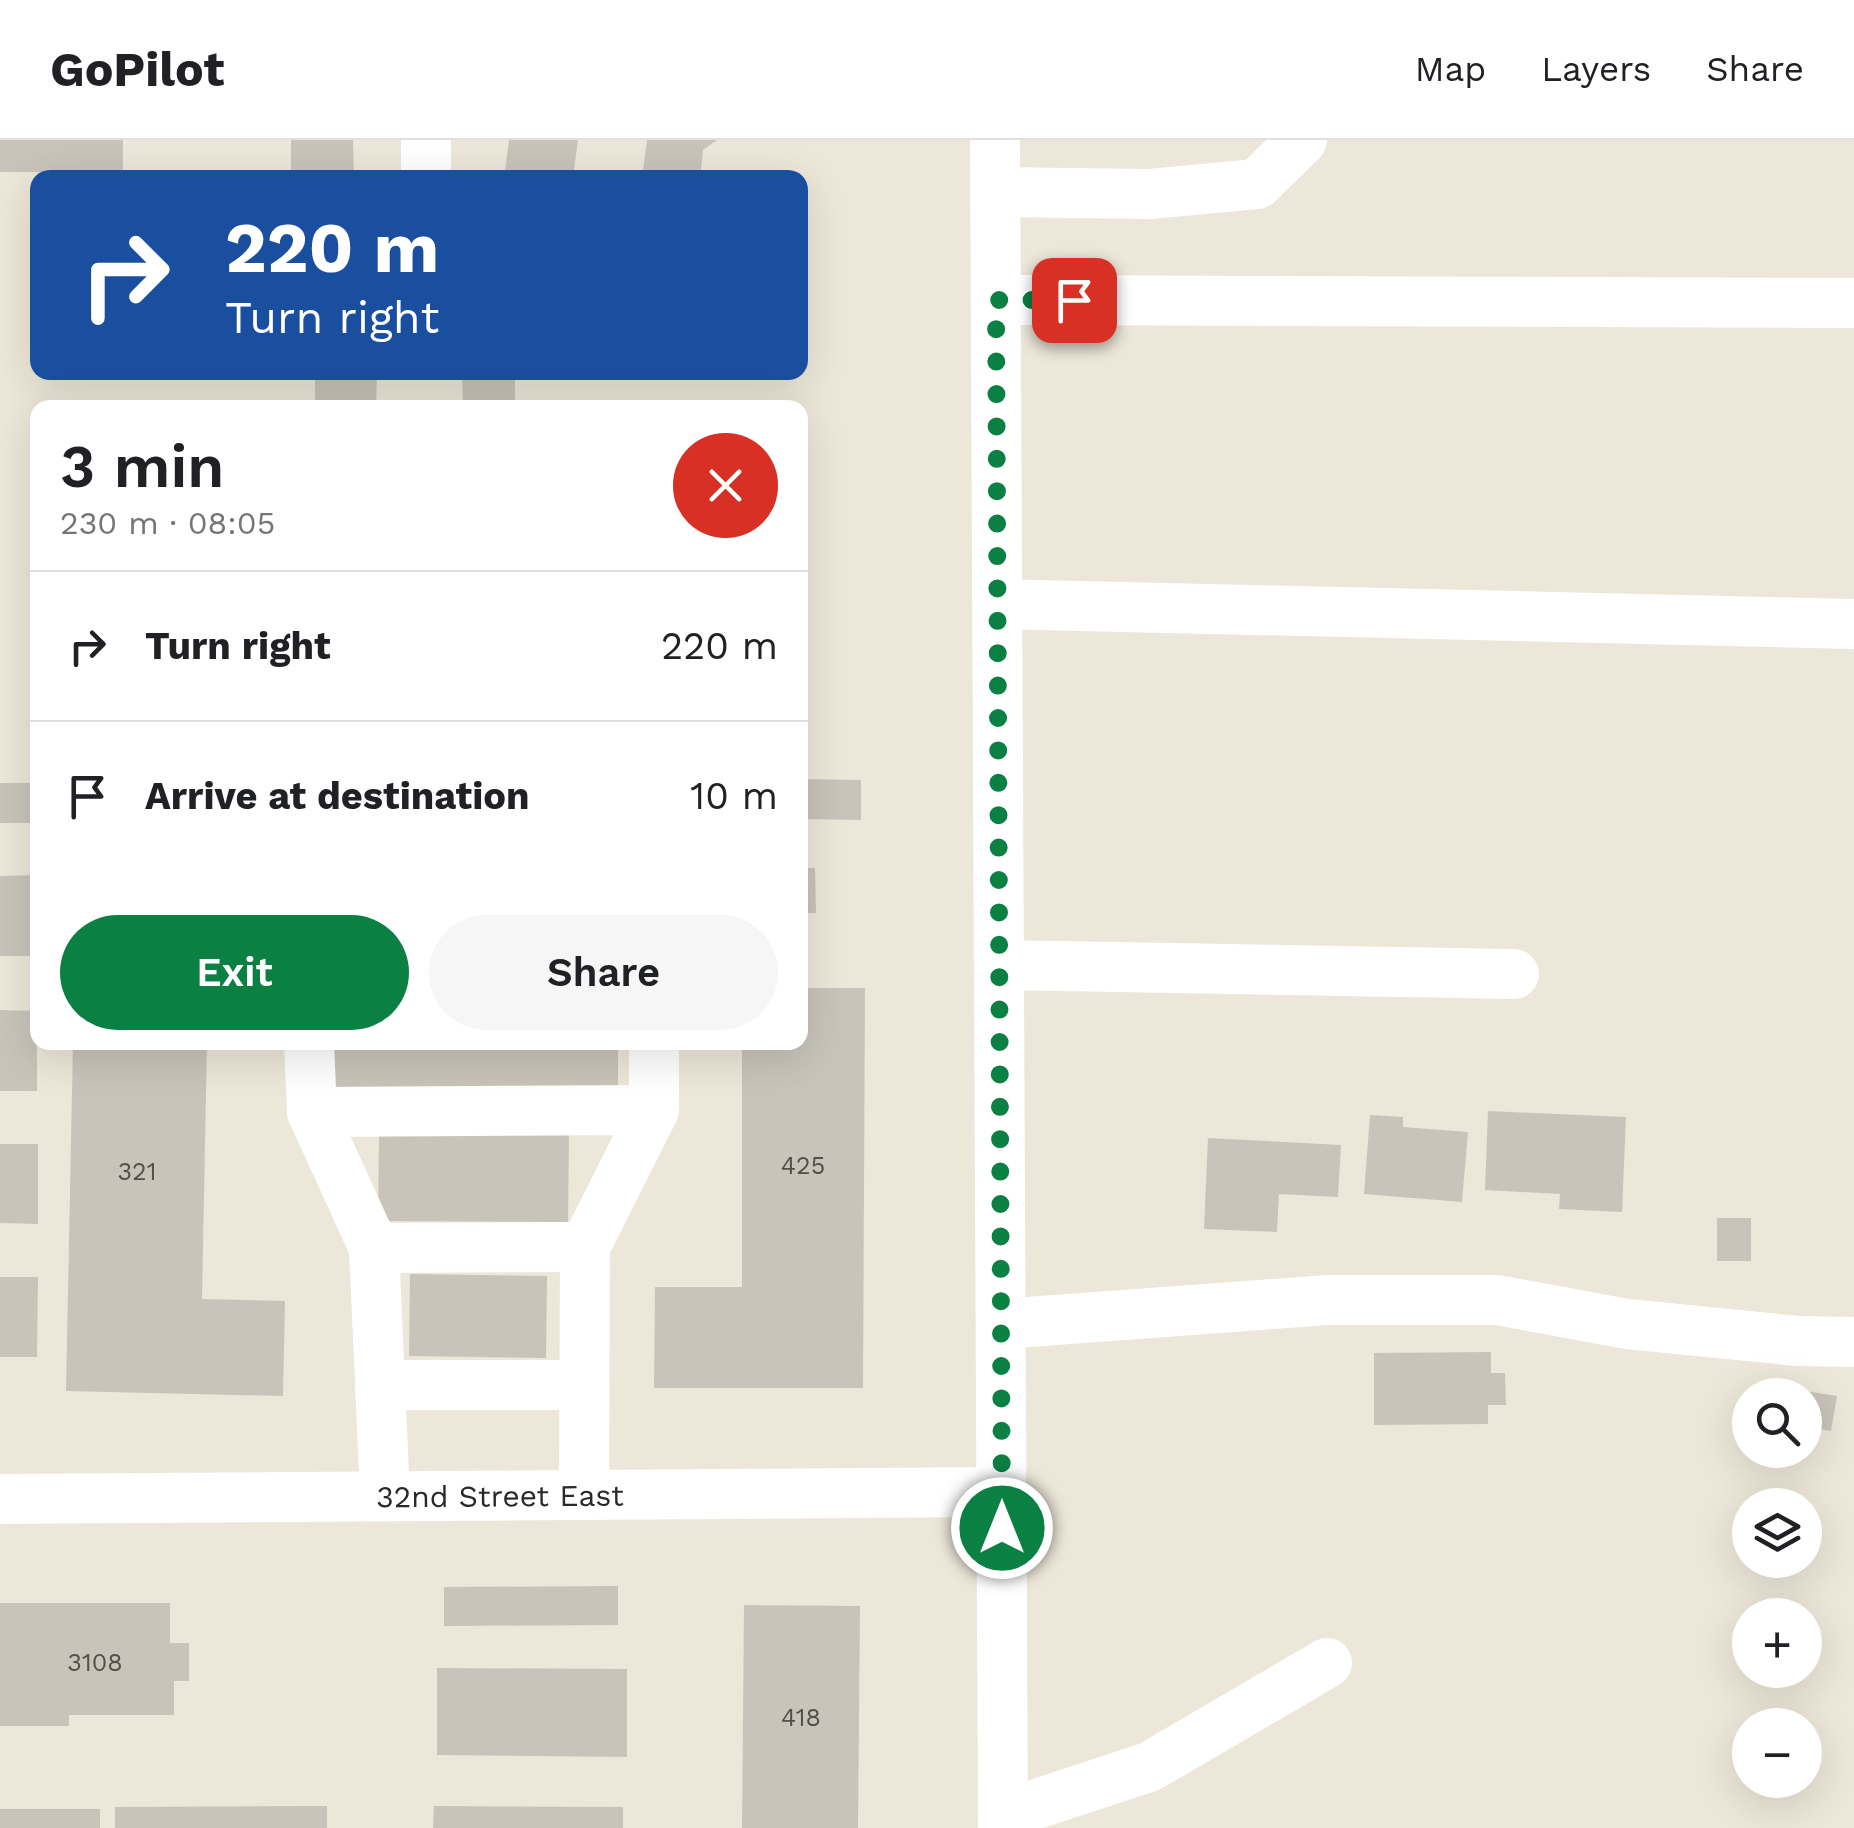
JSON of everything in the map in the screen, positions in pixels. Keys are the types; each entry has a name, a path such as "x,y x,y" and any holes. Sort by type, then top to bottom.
{"street":[{"path":"426,140 426,170"},
{"path":"995,140 1002,1822 1149,1766 1327,1662"},
{"path":"996,192 1150,194 1257,184 1302,140"},
{"path":"996,300 1854,303"},
{"path":"998,604 1854,624"},
{"path":"1000,965 1514,974"},
{"path":"309,1050 312,1112 374,1248 385,1496"},
{"path":"584,1495 585,1248 654,1110 654,1050"},
{"path":"312,1112 654,1110"},
{"path":"374,1248 585,1248"},
{"path":"1001,1324 1328,1300 1497,1300 1627,1324 1798,1341 1854,1342"},
{"path":"380,1385 584,1384"},
{"name":"32nd Street East","path":"0,1499 1001,1492"}],"building":[{"path":"0,140 123,140 123,170 0,172"},
{"path":"291,140 353,140 354,170 291,170"},
{"path":"509,140 578,140 574,170 505,170"},
{"path":"647,140 717,140 703,150 701,170 643,170"},
{"path":"315,380 377,380 376,400 315,400"},
{"path":"462,380 515,380 515,400 463,400"},
{"path":"808,779 861,780 861,820 808,819"},
{"path":"0,783 30,783 30,823 0,823"},
{"path":"808,868 815,868 816,913 808,913"},
{"path":"30,875 30,956 0,956 0,876"},
{"path":"808,988 865,988 863,1388 654,1388 655,1287 742,1287 742,1050 808,1050"},
{"path":"0,1010 30,1011 30,1050 37,1050 37,1091 0,1091"},
{"path":"73,1050 207,1050 202,1299 285,1301 283,1396 66,1391"},
{"path":"332,1050 618,1050 618,1087 332,1088"},
{"path":"1488,1111 1626,1117 1622,1212 1559,1209 1560,1194 1485,1190"},
{"path":"1370,1115 1403,1117 1403,1127 1468,1132 1462,1202 1364,1194"},
{"path":"379,1133 569,1134 568,1222 378,1221"},
{"path":"1208,1138 1341,1145 1338,1197 1279,1194 1277,1232 1204,1229"},
{"path":"0,1144 38,1144 38,1224 0,1223"},
{"path":"1717,1218 1751,1218 1751,1261 1717,1261"},
{"path":"410,1274 547,1276 546,1358 409,1356"},
{"path":"0,1277 38,1277 37,1357 0,1357"},
{"path":"1491,1352 1491,1373 1505,1373 1506,1405 1488,1405 1488,1424 1374,1425 1374,1353"},
{"path":"1822,1394 1837,1396 1831,1431 1822,1430"},
{"path":"618,1586 618,1625 444,1626 444,1587"},
{"path":"0,1603 170,1603 170,1643 189,1643 189,1681 174,1681 174,1715 69,1715 69,1726 0,1726"},
{"path":"744,1605 860,1606 858,1828 742,1828"},
{"path":"437,1668 627,1669 627,1757 437,1755"},
{"path":"327,1806 327,1828 115,1828 115,1807"},
{"path":"434,1806 623,1807 623,1828 433,1828"},
{"path":"0,1809 100,1809 100,1828 0,1828"}],"route":[{"path":"1002,1528 996,300 1074,300"}]}
